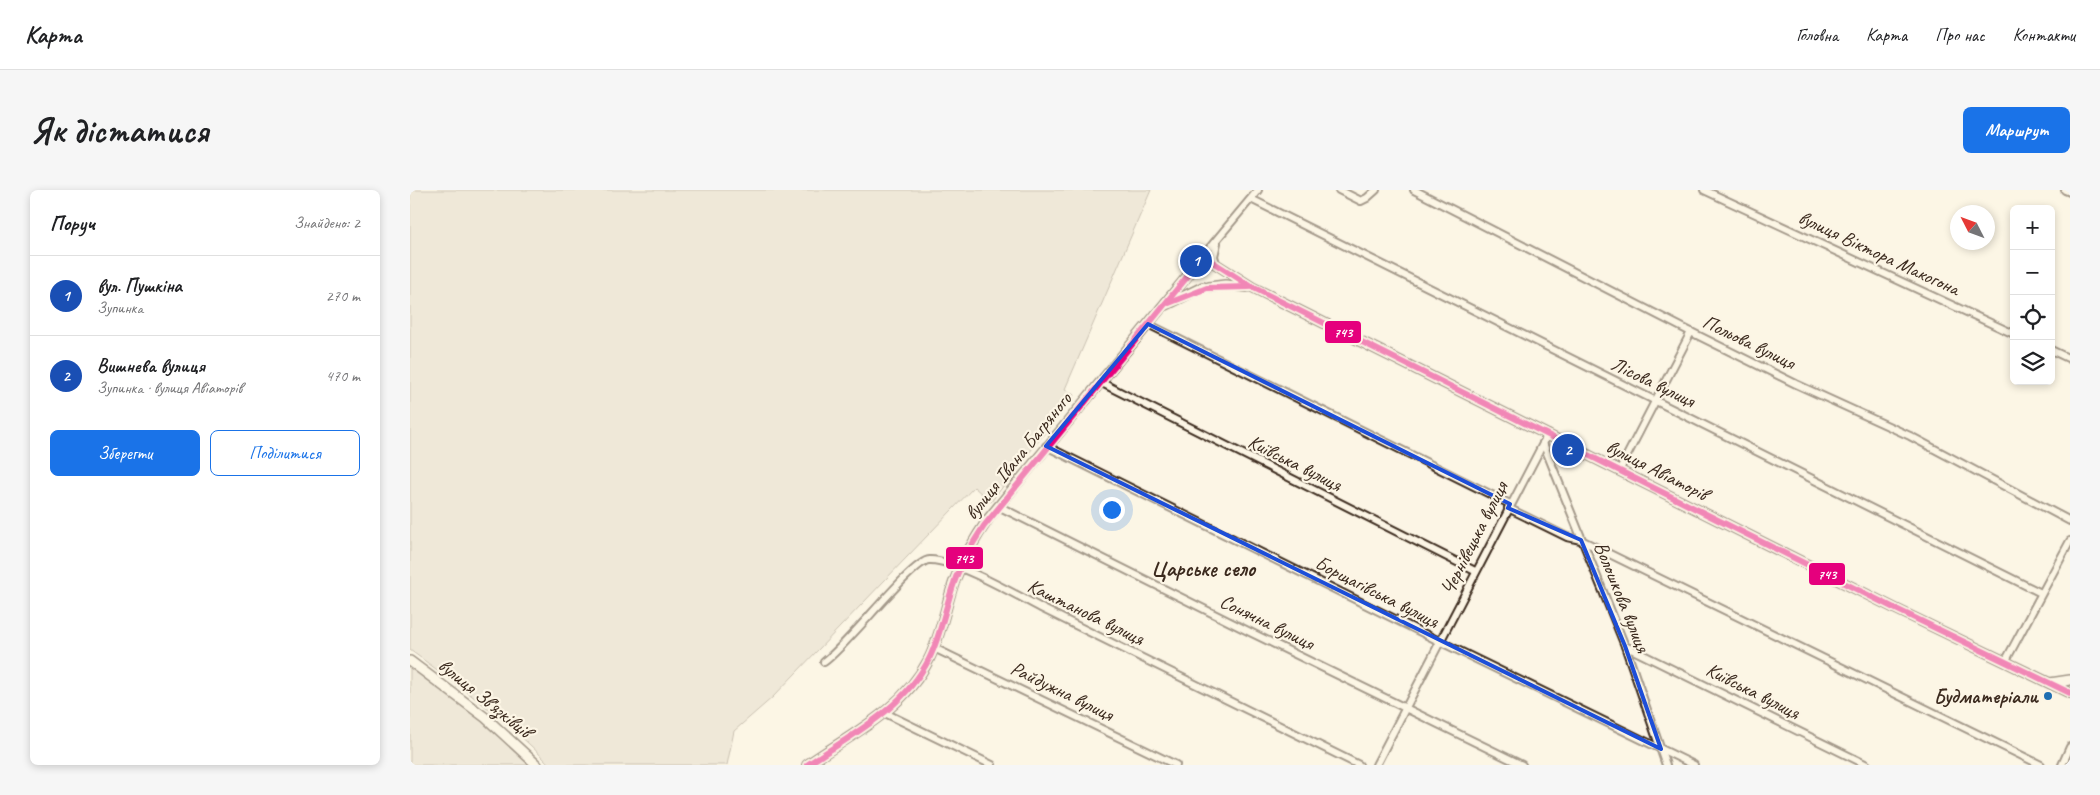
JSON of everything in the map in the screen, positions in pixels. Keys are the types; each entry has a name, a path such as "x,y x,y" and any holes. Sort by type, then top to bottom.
{"main road":[{"path":"1206,260 1217,265 1219,279 1206,287 1194,279 1195,266 1206,260"},
{"name":"вулиця Авіаторів","path":"1217,265 1252,287 2047,684 2070,693"},
{"name":"вулиця Івана Багряного","path":"813,764 884,713 910,688 934,648 960,568 978,535 998,506 1046,446 1195,266"},
{"name":"вулиця Авіаторів","path":"1206,287 1225,285 1252,287"},
{"name":"вулиця Івана Багряного","path":"1161,308 1206,287"},
{"name":"вулиця Зв'язківців","path":"410,661 486,718 537,765"},
{"path":"2047,684 2070,680"}],"street":[{"name":"вулиця Івана Багряного","path":"1195,266 1258,190"},
{"path":"1339,190 1361,201 1376,190"},
{"name":"Польова вулиця","path":"1414,190 1691,332 1796,384 1910,436 2070,521"},
{"name":"вулиця Віктора Макогона","path":"1704,190 2010,332"},
{"path":"2066,190 2070,192"},
{"name":"Лісова вулиця","path":"1251,199 1654,402 2041,593"},
{"path":"1217,265 1214,256 1219,237"},
{"path":"1148,324 1567,537 1581,540 2040,765"},
{"path":"1619,471 1691,332"},
{"path":"2055,352 2070,359"},
{"name":"Київська вулиця","path":"1100,382 1475,571"},
{"name":"Чернівецька вулиця","path":"1376,765 1475,571 1548,434"},
{"name":"Волошкова вулиця","path":"1543,443 1625,646 1666,765"},
{"name":"Борщагівська вулиця","path":"1046,446 1439,642 1694,765"},
{"name":"Сонячна вулиця","path":"998,506 1522,765"},
{"path":"2005,662 2070,541"},
{"name":"Каштанова вулиця","path":"824,662 841,648 922,562 936,561 960,568 1359,765"},
{"name":"Київська вулиця","path":"1625,646 1867,765"},
{"name":"Райдужна вулиця","path":"934,648 1176,765"},
{"path":"884,713 992,765"},
{"path":"2062,765 2070,747"}],"highlighted area":[{"path":"1148,324 1510,504 1508,508 1581,540 1625,646 1661,749 1046,446"}],"shaded area":[{"path":"410,190 1151,190 1065,389 1074,395 991,502 974,487 773,697 734,731 727,765 550,765 500,718 410,650"},
{"path":"410,663 440,682 537,765 410,765"}],"transit line":[{"name":"743","path":"807,765 875,720 891,707 918,677 933,650 960,568 984,526 1200,261 1211,261 1252,287 1896,609 2070,693"},
{"name":"743","path":"1169,303 1207,288 1249,287"}],"place":[{"name":"вул. Пушкіна","path":"1196,261"},
{"name":"Вишнева вулиця","path":"1568,450"},
{"name":"Будматеріали","path":"2048,696"}],"district":[{"name":"Царське село","path":"1203,569"}]}
